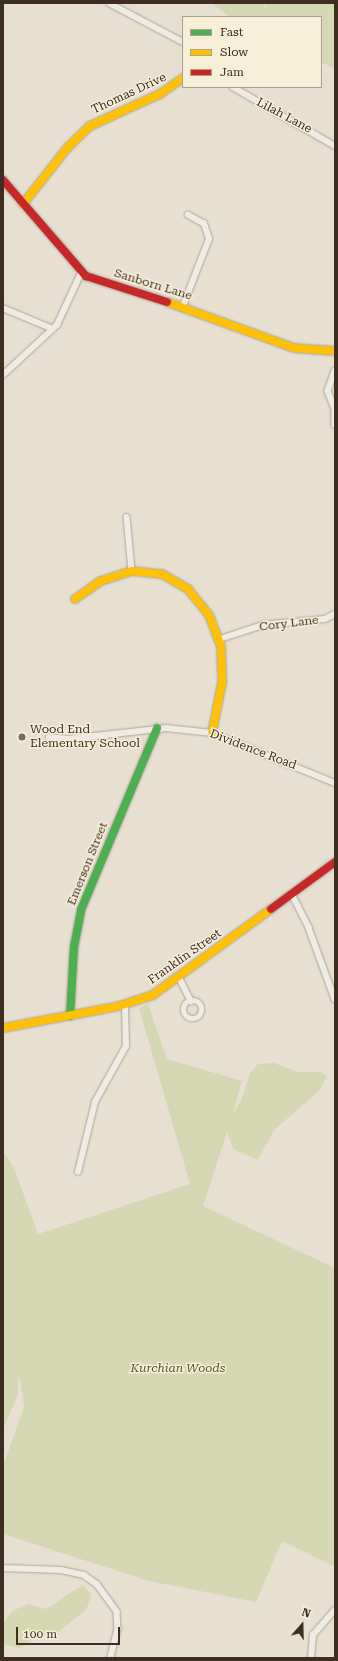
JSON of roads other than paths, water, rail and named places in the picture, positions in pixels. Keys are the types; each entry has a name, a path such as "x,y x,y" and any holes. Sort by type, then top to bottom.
{"street":[{"path":"109,3 182,41"},
{"name":"Thomas Drive","path":"23,204 68,147 90,126 160,94 182,79"},
{"name":"Lilah Lane","path":"235,88 335,146"},
{"path":"3,180 81,273 53,329 3,375"},
{"path":"183,306 209,239 206,225 188,215"},
{"name":"Sanborn Lane","path":"81,273 183,306 294,348 335,351"},
{"path":"3,308 53,329"},
{"path":"335,370 328,391 335,410 335,425"},
{"path":"127,517 132,570"},
{"path":"75,599 101,581 132,570 155,572 181,583 205,608 220,639 222,677 212,733"},
{"name":"Cory Lane","path":"220,639 263,625 326,620 335,614"},
{"name":"Dividence Road","path":"49,737 68,739 157,728 212,733 335,783"},
{"name":"Emerson Street","path":"70,1016 74,947 81,910 157,728"},
{"name":"Franklin Street","path":"3,1028 125,1005 153,995 180,979 335,862"},
{"path":"292,894 309,928 335,999"},
{"path":"180,979 191,1002"},
{"path":"78,1172 94,1102 126,1046 125,1005"},
{"path":"3,1568 61,1570 84,1575 97,1584 117,1612 117,1635 111,1658"},
{"path":"311,1658 313,1635 335,1610"}],"place":[{"name":"Wood End Elementary School","path":"22,737"}],"park label":[{"name":"Kurchian Woods","path":"178,1369"}]}
